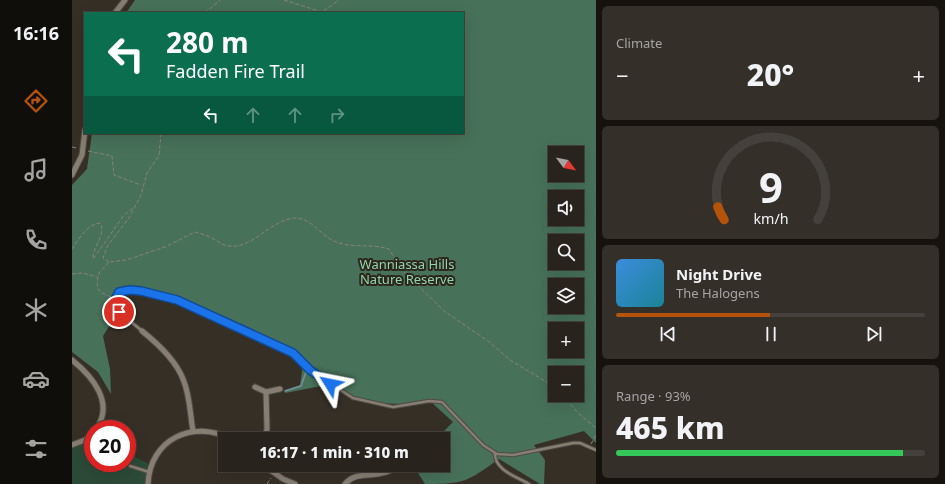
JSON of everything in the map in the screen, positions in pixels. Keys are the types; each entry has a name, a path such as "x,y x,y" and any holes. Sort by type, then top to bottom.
{"street":[{"path":"116,12 125,0"},
{"path":"72,175 78,165 83,149 85,134"},
{"path":"142,331 161,346 182,377 186,390 193,431"},
{"path":"72,360 89,375 100,394 102,413 99,420"},
{"path":"255,387 266,392 280,389"},
{"path":"265,432 266,392"},
{"path":"148,484 149,472 156,455 163,447 177,437 193,431 213,431 218,433"},
{"path":"72,445 84,440"},
{"path":"346,484 352,478 358,476 384,472"},
{"path":"273,473 295,484"}],"lane":[{"path":"142,331 119,312 116,298 119,292 130,290 177,300 293,353 310,370 340,391 360,400 392,407 429,401 442,402 483,445 495,453 513,455 573,443 590,446 596,450"},
{"path":"495,453 495,458 500,467 529,484"},
{"path":"136,468 149,472"}],"path":[{"path":"206,12 220,0"},
{"path":"284,0 322,12 339,0"},
{"path":"109,262 103,258 108,245 129,218 141,195 142,185 147,173 159,156 161,134"},
{"path":"83,149 112,156 114,175 142,185"},
{"path":"72,249 82,234 94,223 100,223 102,231 93,252 93,259 124,215 134,207"},
{"path":"116,298 102,293 98,289 97,277 109,262 126,260 165,248 195,232 212,238 227,246 239,246 283,220 296,218 305,220 326,237 339,243 375,245 389,249 402,270 444,311 488,341 510,360 548,383"},
{"path":"72,274 83,273 97,277"},
{"path":"569,402 578,413 596,428"},
{"path":"590,446 596,435"},
{"path":"267,484 273,473"}],"green space":[{"name":"Wanniassa Hills Nature Reserve","path":"135,0 596,0 596,443 584,431 534,445 545,460 544,484 540,484 499,459 479,473 465,480 449,483 425,484 417,472 450,472 450,432 443,432 453,422 430,401 402,404 372,403 321,386 285,393 285,390 300,385 303,365 298,353 268,341 210,311 155,291 126,286 114,299 113,306 115,317 103,336 110,369 111,394 98,372 72,352 72,185 87,169 92,134 464,134 464,12 127,12"},
{"path":"84,443 84,472 136,472 136,458 149,464 146,484 72,484 72,448"}],"waterway":[{"path":"285,391 301,386 306,372"}],"route":[{"path":"119,312 116,298 119,292 124,290 141,291 177,300 266,342 293,353 300,358 310,370 330,384"}]}
